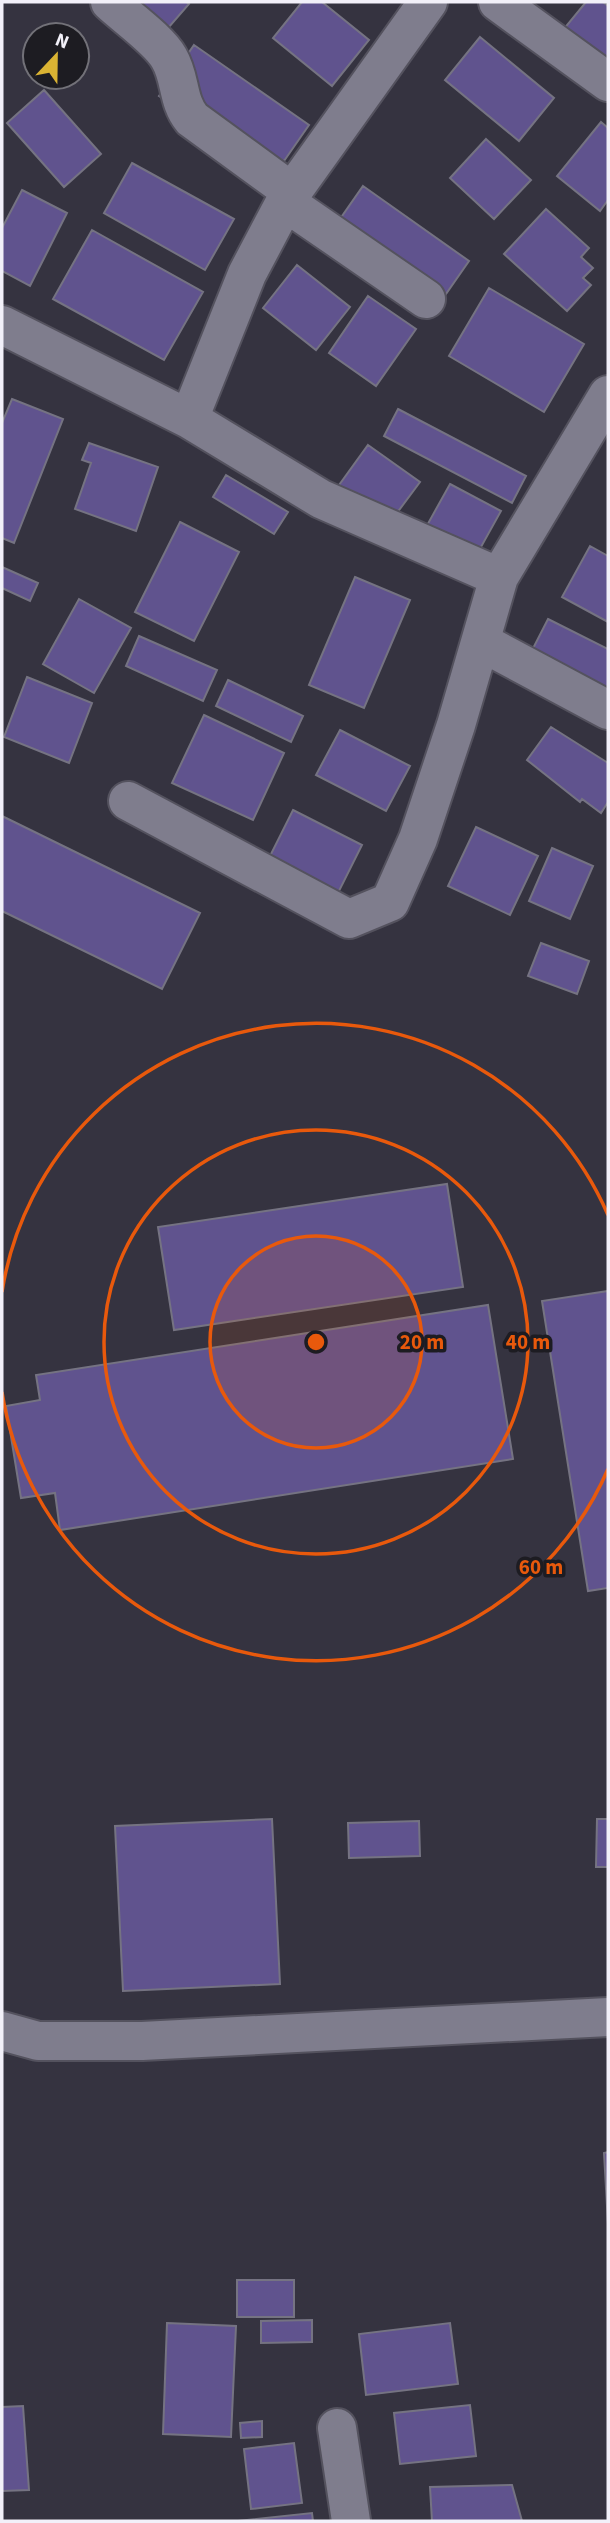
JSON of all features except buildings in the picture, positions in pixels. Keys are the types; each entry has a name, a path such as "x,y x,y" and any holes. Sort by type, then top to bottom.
{"street":[{"path":"110,2 169,56 176,72 183,108 192,119 289,197 426,299"},
{"path":"189,419 247,274 289,197 428,2"},
{"path":"498,2 608,82"},
{"path":"2,325 189,419 321,499 499,578"},
{"path":"128,801 349,919 390,902 418,839 499,578 608,395"},
{"path":"481,642 608,710"},
{"path":"2,2031 38,2040 142,2041 608,2017"},
{"path":"337,2428 351,2521"}]}
